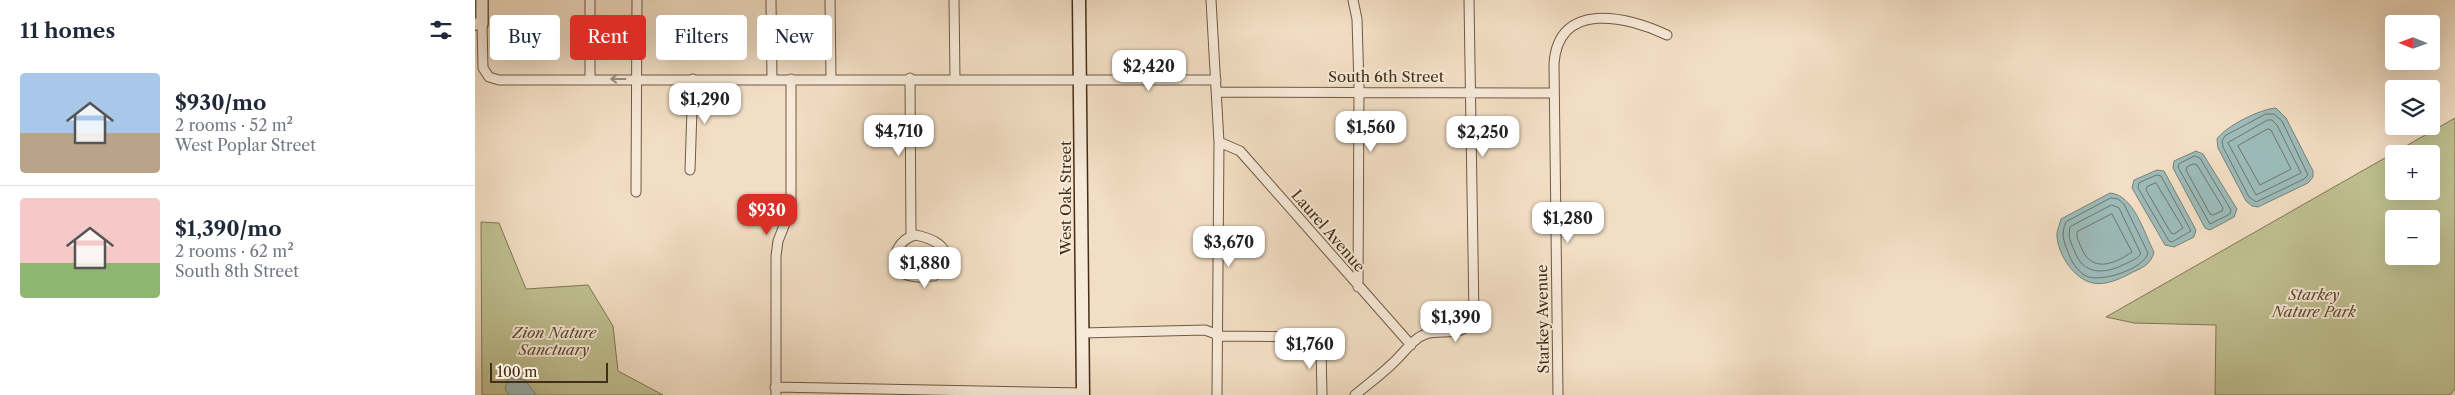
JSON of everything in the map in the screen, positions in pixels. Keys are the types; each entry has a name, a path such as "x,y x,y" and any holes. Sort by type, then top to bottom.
{"main road":[{"name":"West Oak Street","path":"1079,0 1083,394"}],"street":[{"path":"482,0 478,24 485,73 499,80 910,78 1216,80"},
{"path":"590,0 590,79"},
{"path":"636,192 637,0"},
{"path":"771,0 772,79"},
{"path":"831,0 831,79"},
{"path":"954,0 955,78"},
{"path":"1211,0 1219,142 1217,395"},
{"path":"1353,0 1357,19 1359,91 1358,287"},
{"path":"1355,395 1411,345 1425,335 1466,329 1472,324 1474,317 1469,0"},
{"name":"Starkey Avenue","path":"1558,395 1554,93 1554,64 1557,44 1573,24 1588,19 1603,18 1646,25 1667,35"},
{"path":"910,78 911,236"},
{"path":"690,170 693,79"},
{"path":"791,79 791,208 778,241 776,256 775,391 1083,394"},
{"name":"South 6th Street","path":"1217,92 1471,91 1554,93"},
{"name":"Laurel Avenue","path":"1219,142 1240,150 1358,287 1411,345"},
{"path":"907,236 911,236 929,238 944,248 947,264 934,276 912,276 901,272 896,264 895,254 899,246 907,236"},
{"path":"1083,333 1205,330 1217,334 1313,337 1319,342 1322,354 1321,395"}],"green space":[{"name":"Starkey Nature Park","path":"2455,118 2455,389 2450,395 2215,395 2216,325 2134,323 2106,317 2385,158 2385,200 2440,200 2440,145 2408,145 2425,135 2440,135 2440,127"},
{"name":"Zion Nature Sanctuary","path":"481,222 499,223 526,289 588,285 613,326 618,371 663,395 482,395"}],"water":[{"path":"2276,108 2286,118 2313,171 2313,177 2308,183 2258,207 2252,206 2246,201 2218,148 2217,139 2221,134 2244,119 2261,111"},
{"path":"2196,151 2203,154 2237,209 2234,217 2210,230 2205,228 2173,168 2174,161"},
{"path":"2157,170 2164,171 2196,230 2194,237 2174,247 2165,245 2132,188 2134,180"},
{"path":"2110,193 2126,200 2132,208 2154,252 2147,265 2114,281 2098,284 2086,281 2069,266 2058,244 2057,233 2061,219"},
{"path":"508,377 525,380 536,395 509,395 505,389"}]}
